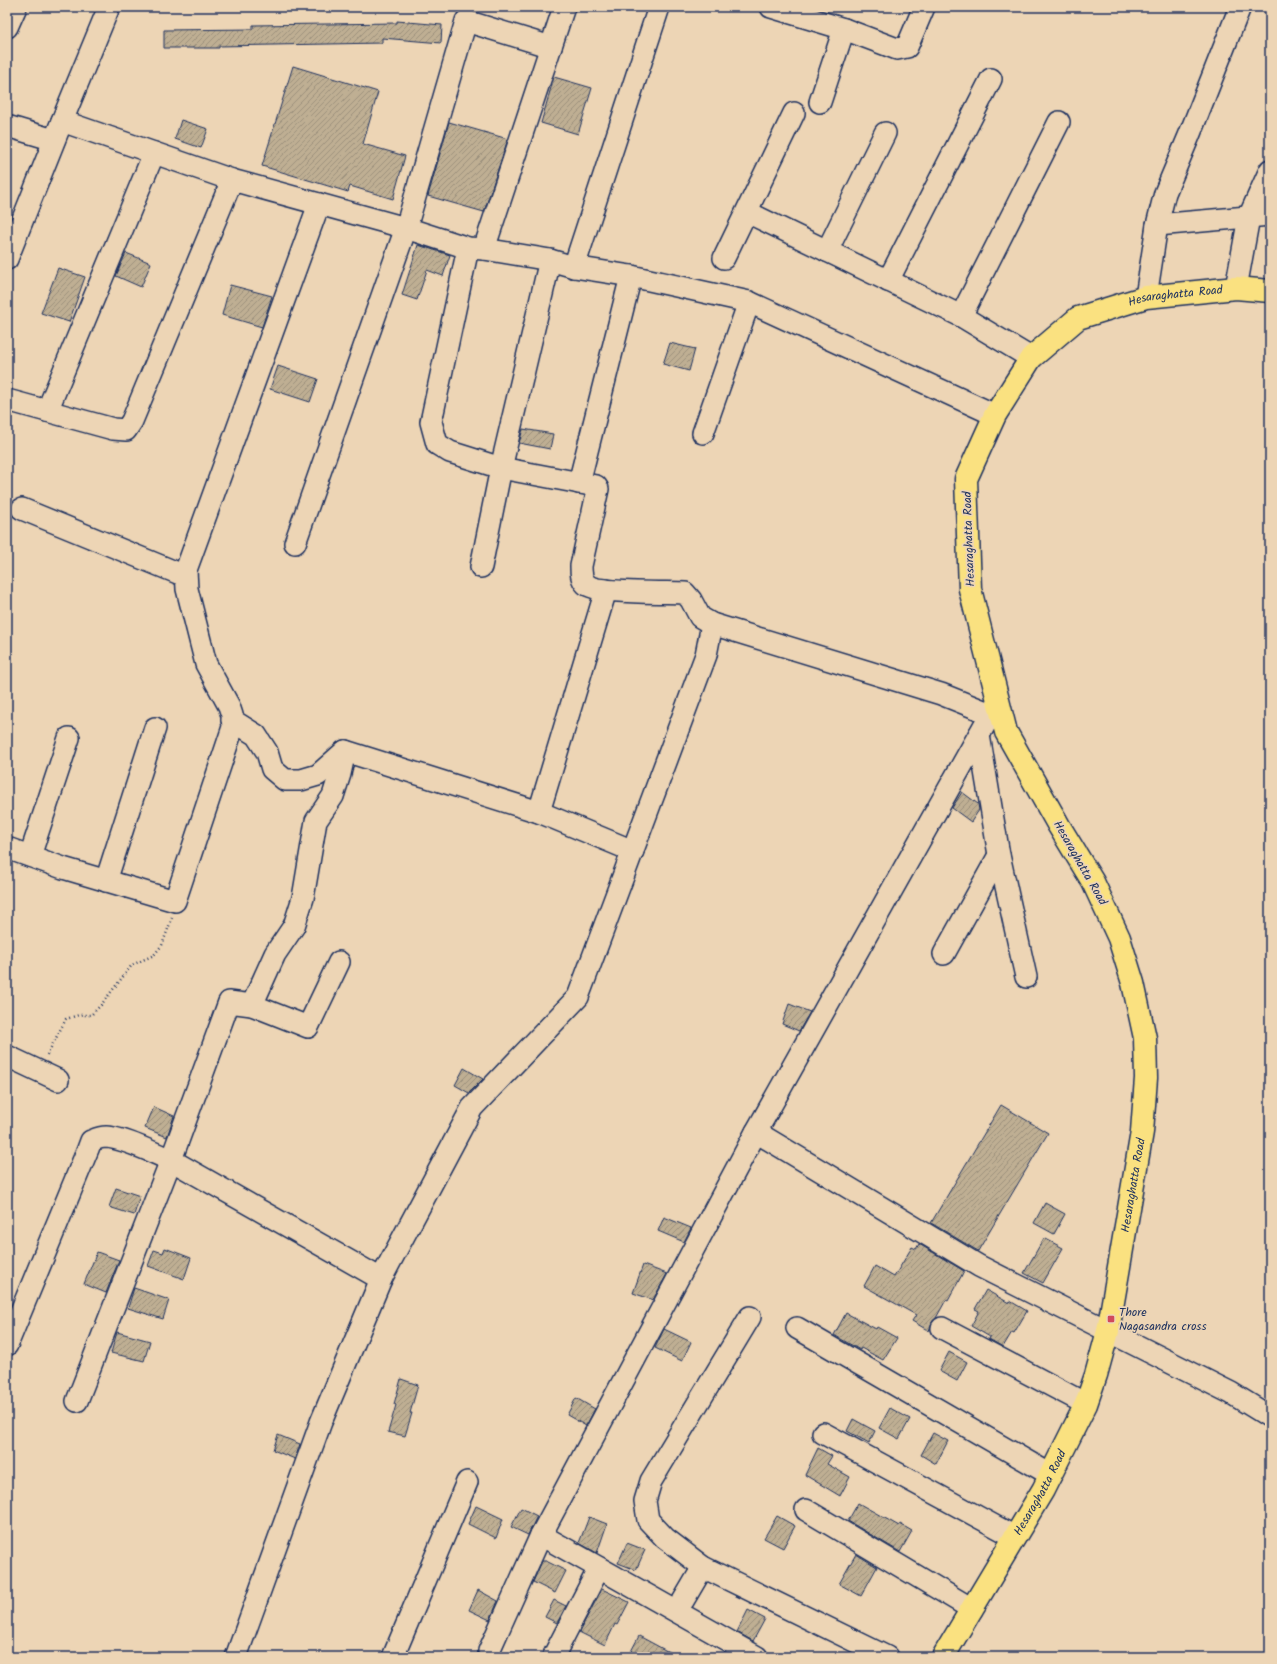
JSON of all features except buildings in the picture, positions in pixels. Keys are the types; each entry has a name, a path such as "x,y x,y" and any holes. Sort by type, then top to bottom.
{"main road":[{"name":"Hesaraghatta Road","path":"943,1657 1051,1475 1086,1404 1108,1331 1142,1132 1146,1078 1144,1038 1133,983 1119,938 1093,882 1058,826 1006,732 995,708 970,589 966,479 995,415 1031,358 1078,318 1146,297 1236,288 1270,291"}],"street":[{"path":"7,27 16,7"},
{"path":"7,259 109,7"},
{"path":"489,1651 541,1535 756,1132 995,708 941,694 712,624 700,617 691,600 685,593 606,590 586,584 582,577 581,566 598,489 596,486 501,468 450,452 437,444 431,422 476,248 551,47 564,7"},
{"path":"574,267 659,7"},
{"path":"771,7 844,29 897,49 907,47 924,7"},
{"path":"1146,297 1156,225 1165,193 1240,7"},
{"path":"295,543 406,228 466,21 551,47"},
{"path":"820,102 844,29"},
{"path":"888,281 991,79"},
{"path":"724,258 794,114"},
{"path":"62,120 232,180 476,248 550,260 574,267 631,276 750,302 995,415"},
{"path":"961,316 1059,122"},
{"path":"7,126 54,140"},
{"path":"827,251 885,133"},
{"path":"47,411 154,153"},
{"path":"1236,288 1250,217 1270,170"},
{"path":"7,400 113,429 126,430 132,421 232,180"},
{"path":"7,848 106,881 175,901 233,727 232,715 206,664 185,576 319,204"},
{"path":"747,212 961,316 1031,358"},
{"path":"1156,225 1270,215"},
{"path":"481,567 501,468 550,260"},
{"path":"579,483 631,276"},
{"path":"703,433 750,302"},
{"path":"22,509 185,576"},
{"path":"539,812 606,590"},
{"path":"236,1657 321,1422 381,1279 472,1108 578,997 706,655 712,624"},
{"path":"232,720 256,735 267,752 272,769 285,780 301,780 318,774 345,751"},
{"path":"106,881 155,728"},
{"path":"979,735 999,855 1026,977"},
{"path":"30,856 69,738"},
{"path":"345,751 539,812 633,851"},
{"path":"252,1005 274,954 294,926 303,898 316,820 333,796 345,751"},
{"path":"944,954 999,855"},
{"path":"77,1401 171,1160 229,1002 252,1005 308,1027 339,962"},
{"path":"7,1056 58,1080"},
{"path":"756,1132 979,1266 1231,1393 1270,1417"},
{"path":"7,1345 91,1141 98,1138 112,1138 138,1146 171,1160 381,1279"},
{"path":"750,1317 651,1481 645,1501 648,1520 665,1538 703,1567 887,1657"},
{"path":"797,1328 1051,1475"},
{"path":"942,1328 1086,1404"},
{"path":"823,1432 1015,1537"},
{"path":"393,1657 468,1482"},
{"path":"806,1510 972,1609"},
{"path":"541,1535 757,1657"},
{"path":"683,1600 703,1567"},
{"path":"553,1657 599,1568"}],"path":[{"path":"39,1071 66,1019 79,1015 91,1015 101,1005 132,965 154,956 162,945 167,934 175,901"}],"place":[{"name":"Thore Nagasandra cross","path":"1111,1319"}]}
